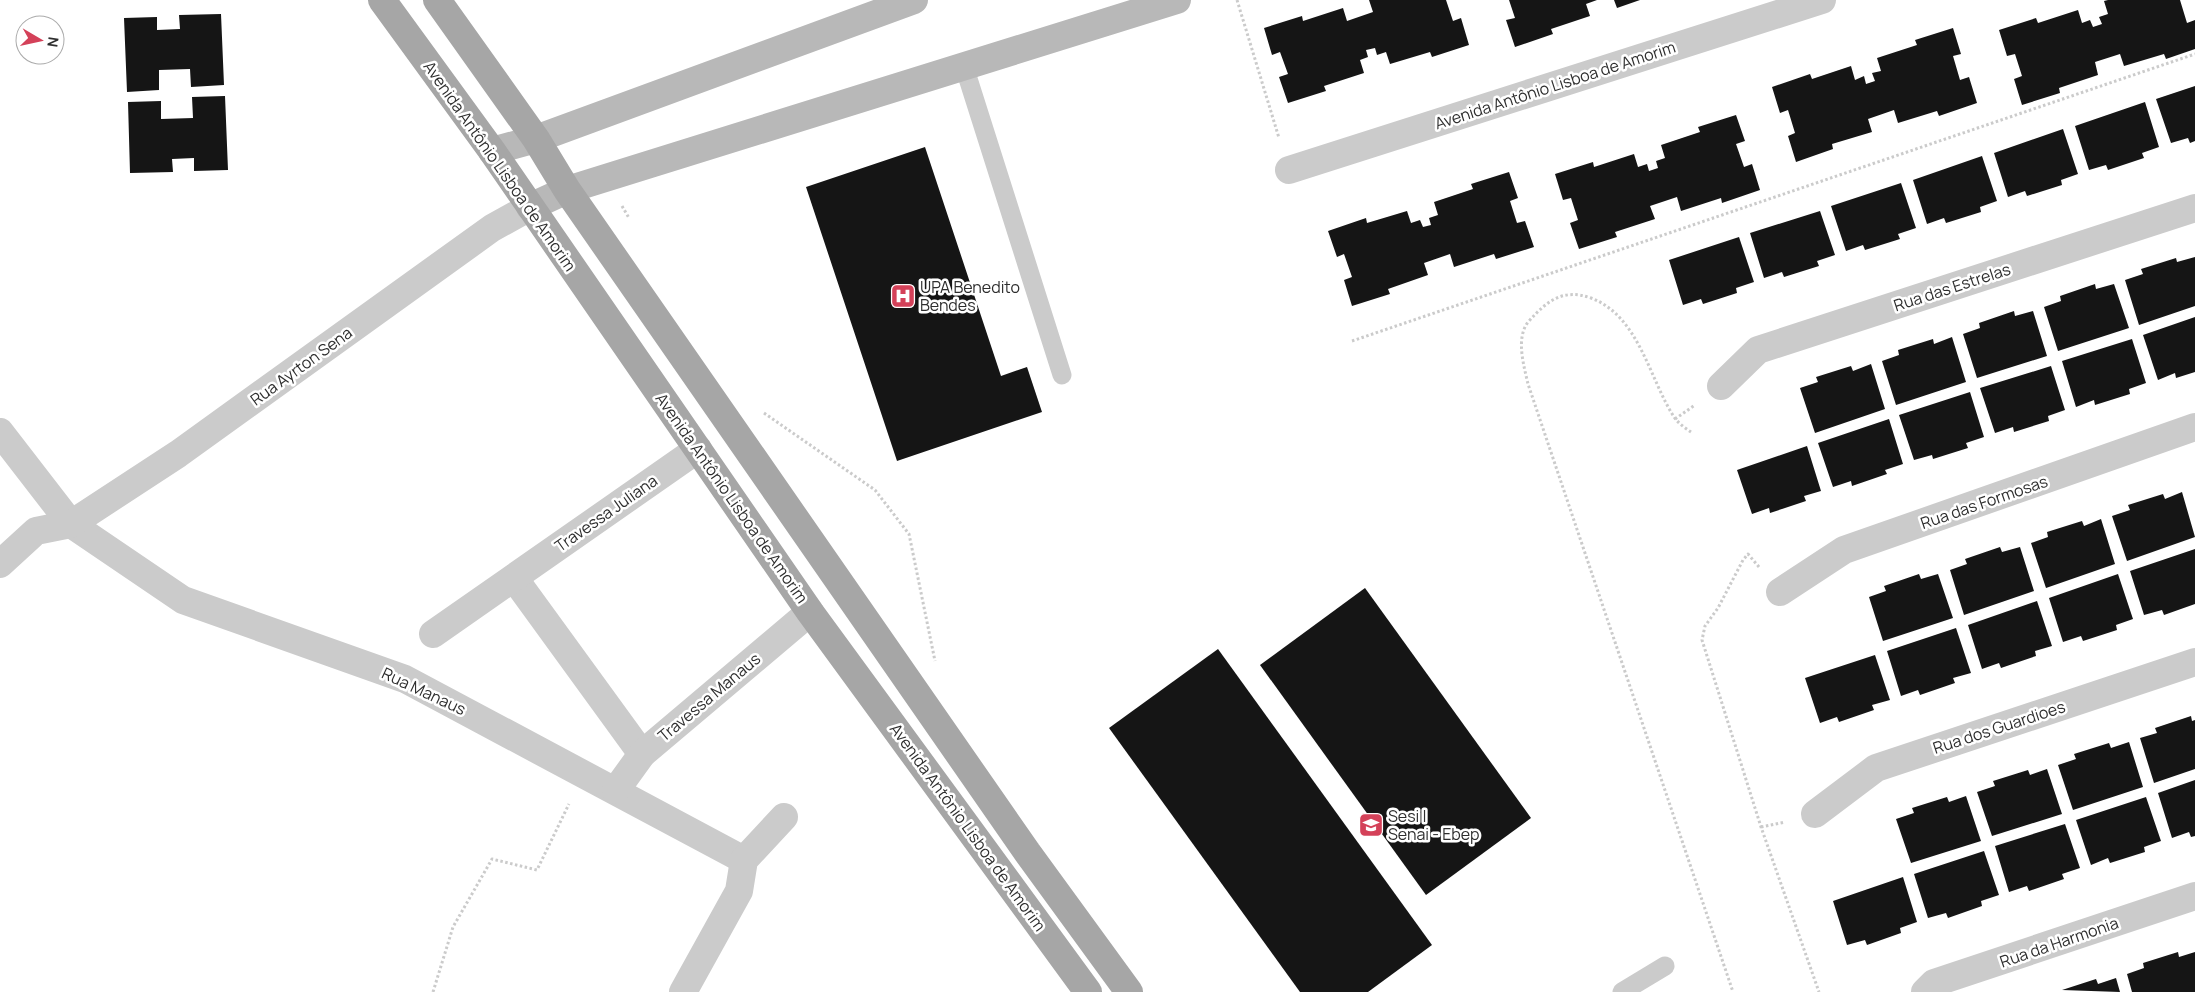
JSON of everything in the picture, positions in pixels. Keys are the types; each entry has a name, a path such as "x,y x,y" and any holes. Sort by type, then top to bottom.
{"main road":[{"name":"Avenida Antônio Lisboa de Amorim","path":"382,0 492,151 810,612 1088,992"},
{"name":"Avenida Antônio Lisboa de Amorim","path":"437,0 536,139 567,190 1027,852 1129,992"}],"street":[{"path":"492,151 536,139 914,0"},
{"path":"530,207 567,190 1177,0"},
{"name":"Avenida Antônio Lisboa de Amorim","path":"1289,170 1822,0"},
{"name":"Rua Ayrton Sena","path":"71,524 178,454 492,228 530,207"},
{"name":"Rua das Estrelas","path":"1721,386 1758,350 2195,208"},
{"name":"Rua das Formosas","path":"1780,592 1844,550 2195,427"},
{"name":"Rua Manaus","path":"0,432 71,524 184,600 405,679 744,860"},
{"name":"Travessa Juliana","path":"433,634 698,449"},
{"path":"0,564 36,531 71,524"},
{"path":"514,578 642,754"},
{"name":"Travessa Manaus","path":"616,790 642,754 810,612"},
{"name":"Rua dos Guardioes","path":"1815,814 1876,768 2195,662"},
{"path":"683,992 739,891 744,860 784,817"},
{"name":"Rua da Harmonia","path":"1925,992 1934,983 2195,896"}],"lane":[{"path":"964,66 1062,375"},
{"path":"1622,992 1665,966"}],"path":[{"path":"1238,0 1289,170"},
{"path":"1352,341 2195,54"},
{"path":"624,210 634,226"},
{"path":"1691,432 1675,419 1636,340 1614,311 1596,300 1580,294 1558,296 1540,309 1526,325 1522,345 1528,384 1733,992"},
{"path":"760,411 876,490 909,534 937,670"},
{"path":"1780,592 1748,554 1742,560 1718,608 1705,626 1702,640 1761,827 1819,992"},
{"path":"433,992 453,927 492,859 537,870 584,773"}],"building":[{"path":"1369,0 1446,0 1453,21 1461,18 1469,45 1432,57 1430,52 1390,64 1386,52 1377,55 1375,48 1366,50 1368,57 1360,60 1364,73 1324,86 1326,91 1288,103 1279,77 1288,74 1280,52 1272,55 1264,28 1302,16 1303,21 1343,8 1347,21 1373,12"},
{"path":"1509,0 1597,0 1586,4 1590,16 1551,29 1553,34 1515,47 1506,20 1515,18"},
{"path":"1614,0 1640,0 1617,8"},
{"path":"2180,0 2187,23 2195,20 2195,49 2166,59 2164,54 2124,66 2120,54 2095,62 2098,75 2059,88 2060,93 2022,105 2014,79 2022,76 2015,54 2007,56 1999,30 2036,18 2038,23 2078,10 2082,23 2090,20 2093,27 2102,24 2099,17 2108,14 2104,1"},
{"path":"221,14 224,85 191,87 190,69 159,70 159,90 127,92 124,18 157,17 157,30 180,29 179,15"},
{"path":"1953,28 1961,54 1953,56 1960,80 1969,77 1977,103 1939,116 1937,111 1898,123 1894,110 1868,119 1872,132 1832,144 1833,149 1796,162 1788,136 1795,133 1788,110 1780,113 1772,87 1810,74 1812,79 1851,66 1855,80 1864,76 1866,84 1875,81 1872,73 1881,71 1877,58 1917,45 1915,40"},
{"path":"2195,86 2195,141 2190,143 2188,138 2171,143 2156,99"},
{"path":"225,96 228,170 194,171 194,158 172,159 173,172 130,173 128,102 161,101 161,119 193,118 192,97"},
{"path":"2145,102 2159,147 2142,153 2144,158 2108,170 2106,165 2089,170 2075,126"},
{"path":"1736,115 1745,141 1736,144 1744,167 1752,164 1760,190 1722,203 1721,198 1681,211 1677,197 1650,206 1655,219 1615,232 1617,237 1579,249 1570,223 1578,220 1571,198 1563,200 1555,174 1593,162 1594,167 1634,154 1638,167 1647,164 1649,171 1658,168 1656,161 1665,158 1661,145 1700,132 1698,127"},
{"path":"2063,129 2078,174 2061,180 2062,185 2027,196 2025,191 2008,197 1994,153"},
{"path":"925,147 1001,376 1027,367 1042,412 897,461 806,187"},
{"path":"1982,156 1997,201 1980,207 1981,212 1946,223 1944,218 1927,224 1913,180"},
{"path":"1509,172 1518,198 1510,201 1517,223 1525,221 1534,247 1496,259 1494,254 1454,267 1450,254 1424,263 1428,275 1388,289 1390,294 1352,306 1344,280 1352,277 1344,254 1337,257 1328,231 1366,218 1367,223 1407,211 1411,223 1420,220 1423,227 1431,225 1429,218 1438,215 1434,202 1473,189 1471,184"},
{"path":"1901,183 1916,228 1898,234 1900,239 1865,250 1863,245 1846,251 1831,206"},
{"path":"1820,211 1835,255 1817,261 1819,266 1784,277 1782,272 1764,278 1750,233"},
{"path":"1739,237 1754,282 1736,288 1737,293 1703,304 1701,299 1683,305 1669,260"},
{"path":"2195,257 2195,306 2139,325 2125,280 2143,274 2141,269 2176,258 2177,262"},
{"path":"2095,284 2096,289 2114,284 2129,328 2058,351 2044,307 2061,301 2060,296"},
{"path":"2014,311 2015,316 2033,311 2047,356 1977,378 1963,334 1980,328 1979,323"},
{"path":"2195,317 2195,372 2176,378 2175,373 2158,380 2143,335"},
{"path":"1952,337 1966,382 1896,405 1882,361 1899,355 1898,350 1933,339 1934,344"},
{"path":"2132,339 2146,383 2129,389 2130,394 2095,405 2094,400 2076,407 2062,361"},
{"path":"1871,364 1885,409 1815,433 1800,388 1818,382 1816,377 1851,366 1853,371"},
{"path":"2051,366 2065,410 2048,416 2049,421 2014,432 2013,427 1995,433 1980,388"},
{"path":"1970,392 1984,437 1966,443 1968,448 1933,459 1932,455 1914,460 1899,415"},
{"path":"1889,419 1903,464 1885,470 1887,474 1852,486 1851,481 1833,487 1818,443"},
{"path":"1807,446 1821,491 1804,496 1806,501 1770,513 1769,508 1752,514 1737,470"},
{"path":"2182,492 2195,537 2127,561 2112,516 2130,510 2128,505 2163,494 2165,499"},
{"path":"2101,519 2115,564 2046,588 2031,543 2048,537 2047,532 2082,521 2084,526"},
{"path":"2000,547 2002,552 2020,547 2034,591 1964,615 1950,570 1967,564 1965,559"},
{"path":"2195,549 2195,604 2164,615 2162,610 2144,615 2130,571"},
{"path":"1919,574 1921,579 1938,574 1953,618 1883,641 1869,597 1886,591 1884,586"},
{"path":"2118,574 2133,619 2116,625 2117,630 2083,641 2081,636 2063,642 2049,598"},
{"path":"1365,588 1531,818 1426,895 1260,665"},
{"path":"2037,601 2052,646 2035,651 2036,656 2001,668 1999,663 1982,669 1968,625"},
{"path":"1956,628 1971,673 1953,678 1955,683 1920,695 1918,690 1901,696 1887,651"},
{"path":"1218,649 1432,945 1368,992 1300,992 1109,728"},
{"path":"1875,655 1890,700 1872,705 1874,710 1839,722 1837,717 1820,723 1805,678"},
{"path":"2191,716 2192,721 2195,720 2195,769 2154,783 2140,738 2157,733 2155,728"},
{"path":"2129,742 2143,787 2073,810 2058,765 2076,759 2074,754 2109,743 2111,748"},
{"path":"2047,769 2062,814 1992,836 1977,792 1995,786 1993,781 2028,770 2030,775"},
{"path":"2195,780 2195,836 2191,837 2189,832 2172,838 2158,793"},
{"path":"1966,796 1981,841 1911,863 1896,819 1914,813 1912,808 1947,797 1949,802"},
{"path":"2146,797 2161,841 2144,847 2145,852 2110,863 2108,858 2091,865 2076,820"},
{"path":"2065,824 2080,868 2062,874 2064,879 2029,891 2027,886 2009,892 1995,846"},
{"path":"1984,851 1999,895 1981,901 1982,906 1948,918 1946,913 1928,918 1914,874"},
{"path":"1903,877 1917,922 1900,928 1901,933 1867,945 1865,940 1847,945 1833,901"},
{"path":"2178,952 2179,957 2195,952 2195,992 2132,992 2127,974 2144,968 2143,963"},
{"path":"2116,978 2120,992 2062,990 2096,979 2098,984"}],"place":[{"name":"UPA Benedito Bendes","path":"903,296"},
{"name":"Sesi | Senai - Ebep","path":"1371,825"}]}
